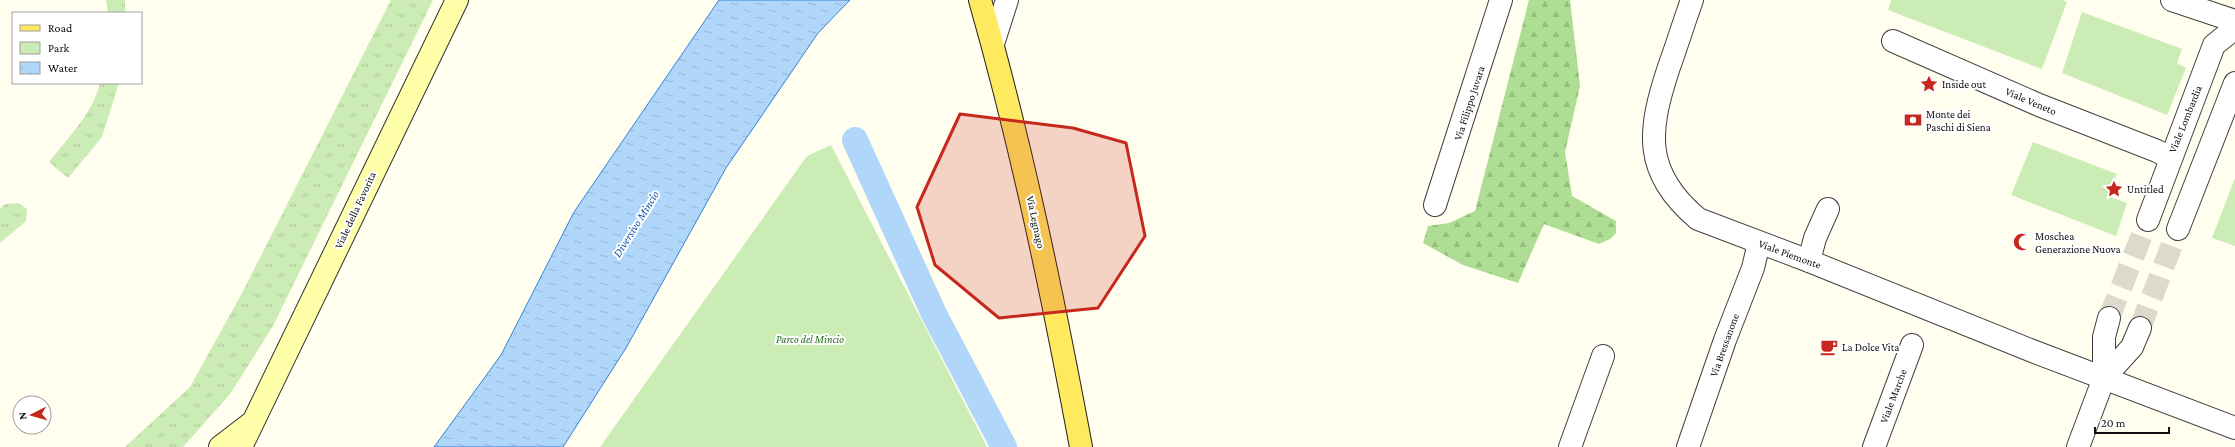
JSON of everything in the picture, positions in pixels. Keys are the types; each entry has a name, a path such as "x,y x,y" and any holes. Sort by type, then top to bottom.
{"main road":[{"name":"Viale della Favorita","path":"241,447 457,0"},
{"name":"Via Legnago","path":"980,0 993,44 1034,211 1081,447"},
{"name":"Viale della Favorita","path":"220,447 254,420"}],"street":[{"path":"993,44 1007,0"},
{"name":"Via Filippo Juvara","path":"1435,205 1501,0"},
{"name":"Viale Piemonte","path":"1692,0 1657,102 1653,139 1655,157 1661,174 1683,207 1698,219 1809,261 1943,316 2235,428"},
{"path":"2172,0 2235,21"},
{"name":"Viale Lombardia","path":"2148,220 2170,158 2214,45 2235,28"},
{"name":"Viale Veneto","path":"1892,41 2039,105 2157,151 2170,158"},
{"path":"2178,229 2235,83"},
{"path":"1809,261 1828,209"},
{"name":"Via Bressanone","path":"1688,447 1753,268 1759,243"},
{"path":"2078,447 2104,378 2104,337 2109,318"},
{"path":"2104,378 2132,347 2140,328"},
{"name":"Viale Marche","path":"1874,447 1912,344"},
{"path":"1570,447 1603,356"}],"highlighted area":[{"path":"960,114 1073,128 1126,143 1145,236 1098,308 999,318 935,265 917,207"}],"green space":[{"path":"106,0 125,0 125,12 108,12"},
{"path":"391,0 433,0 273,326 230,394 183,447 125,447 190,387 242,293"},
{"path":"1529,0 1570,0 1580,86 1565,152 1572,196 1616,221 1616,233 1610,239 1599,244 1544,224 1518,283 1463,265 1423,243 1428,226 1449,223 1475,211"},
{"path":"1891,0 2062,0 2067,2 2042,69 1888,10"},
{"path":"2082,12 2182,49 2177,63 2186,68 2167,115 2062,73"},
{"path":"100,84 119,84 102,137 68,178 49,162 79,125 97,94"},
{"path":"2033,142 2117,174 2108,196 2127,203 2116,236 2011,195"},
{"name":"Parco del Mincio","path":"831,145 987,447 600,447 807,156"},
{"path":"2235,178 2235,246 2212,238"},
{"path":"19,203 27,209 26,221 0,243 0,209 5,204"}],"water":[{"name":"Diversivo Mincio","path":"719,0 850,0 818,33 726,168 626,348 563,447 434,447 501,355 574,212"}],"waterway":[{"path":"855,140 934,314 1004,447"}],"tunnel":[{"path":"2109,318 2148,220"},
{"path":"2140,328 2178,229"}],"place":[{"name":"Inside out","path":"1929,84"},
{"name":"Monte dei Paschi di Siena","path":"1913,120"},
{"name":"Untitled","path":"2114,189"},
{"name":"Moschea Generazione Nuova","path":"2022,242"},
{"name":"La Dolce Vita","path":"1829,347"}]}
